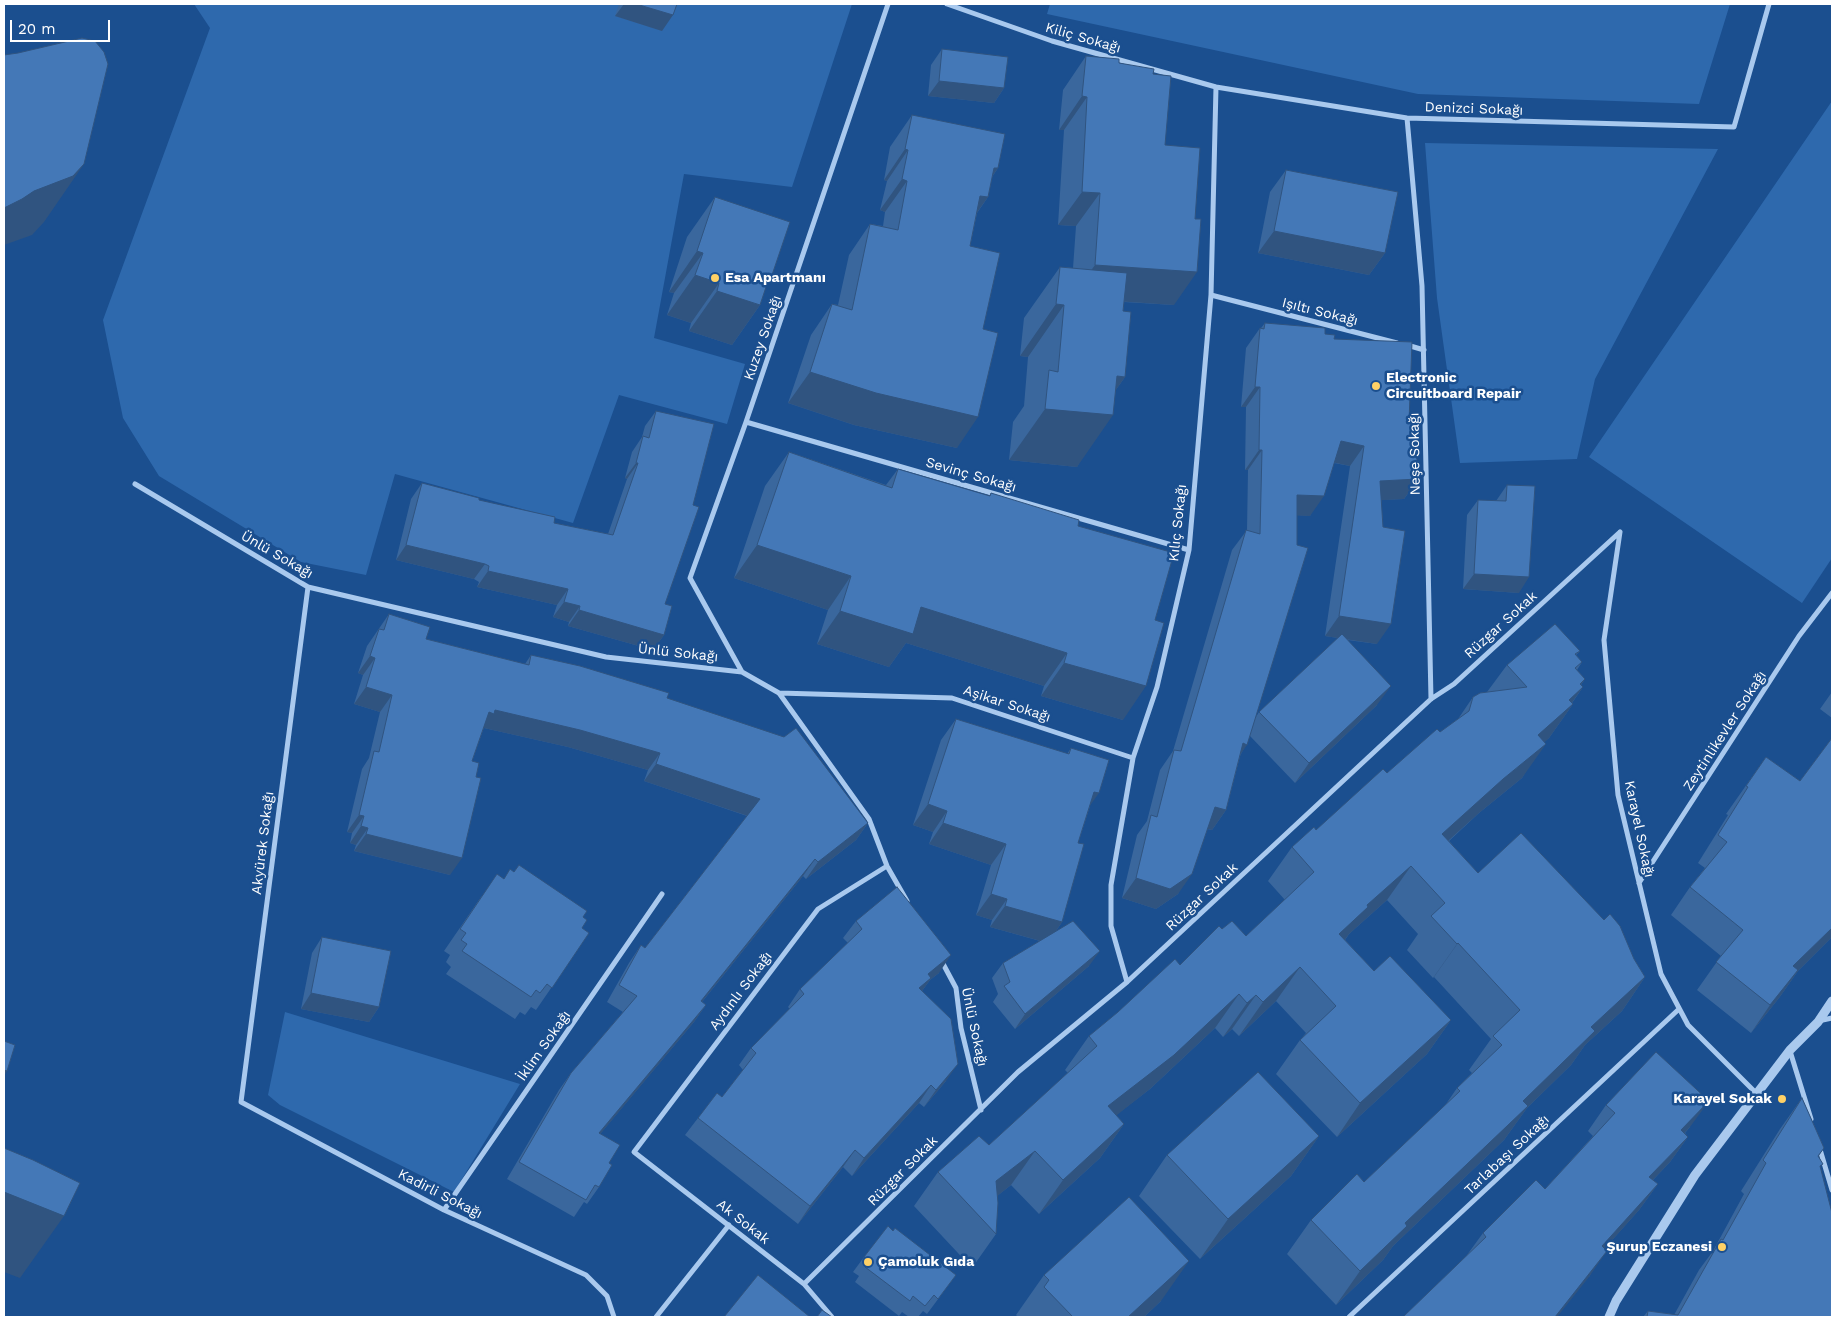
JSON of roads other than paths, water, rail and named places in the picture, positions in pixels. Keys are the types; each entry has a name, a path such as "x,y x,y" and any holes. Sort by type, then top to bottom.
{"street":[{"name":"Kuzey Sokağı","path":"742,672 690,578 746,422 888,4"},
{"name":"Kiliç Sokağı","path":"947,4 1052,41 1216,87"},
{"name":"Denizci Sokağı","path":"1216,87 1406,118 1734,127 1769,4"},
{"name":"Kılıç Sokağı","path":"1127,982 1110,926 1111,885 1133,758 1156,687 1189,550 1211,295 1216,87"},
{"name":"Neşe Sokağı","path":"1406,118 1422,286 1431,699"},
{"name":"Işıltı Sokağı","path":"1211,295 1424,350"},
{"name":"Sevinç Sokağı","path":"746,422 1189,550"},
{"name":"Ünlü Sokağı","path":"135,484 308,587 606,657 742,672 779,693 869,819 887,866 912,909"},
{"name":"Rüzgar Sokak","path":"804,1284 1018,1072 1127,982 1431,699 1454,684 1620,532"},
{"name":"Karayel Sokağı","path":"1620,532 1604,640 1618,795 1661,974 1688,1025 1757,1094"},
{"name":"Akyürek Sokağı","path":"241,1102 308,587"},
{"name":"Zeytinlikevler Sokağı","path":"1639,883 1799,636 1832,593"},
{"name":"Aşikar Sokağı","path":"779,693 952,698 1133,758"},
{"name":"Aydınlı Sokağı","path":"634,1152 818,909 887,866"},
{"name":"İklim Sokağı","path":"444,1210 662,894"},
{"name":"Ünlü Sokağı","path":"936,953 956,988 961,1028 981,1110"},
{"path":"1609,1317 1616,1301 1695,1175 1790,1050 1818,1022 1832,1002"},
{"name":"Tarlabaşı Sokağı","path":"1349,1317 1679,1009"},
{"path":"1818,1022 1832,1018"},
{"path":"1790,1050 1812,1123"},
{"name":"Kadirli Sokağı","path":"241,1102 444,1210 586,1274 608,1296 614,1317"},
{"path":"1818,1142 1832,1190"},
{"name":"Ak Sokak","path":"634,1152 804,1284 832,1317"},
{"path":"656,1317 729,1225"}],"place":[{"name":"Esa Apartmanı","path":"715,278"},
{"name":"Electronic Circuitboard Repair","path":"1376,386"},
{"name":"Karayel Sokak","path":"1782,1099"},
{"name":"Şurup Eczanesi","path":"1722,1247"},
{"name":"Çamoluk Gıda","path":"868,1262"}]}
